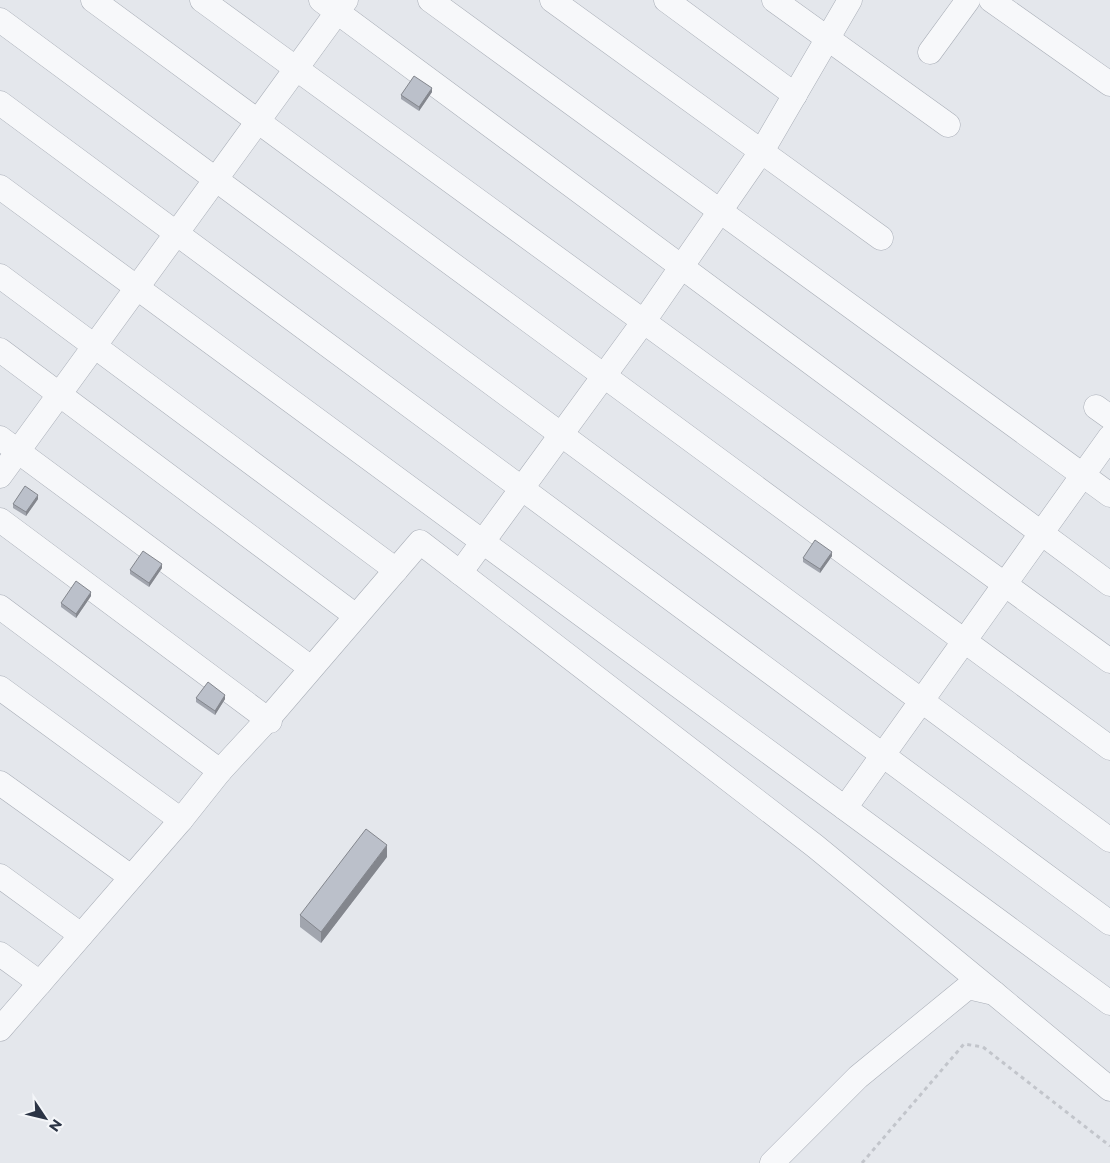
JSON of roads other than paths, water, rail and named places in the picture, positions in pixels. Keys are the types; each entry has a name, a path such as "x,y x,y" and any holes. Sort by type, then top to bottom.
{"street":[{"path":"93,0 1109,746"},
{"path":"202,0 1110,661"},
{"path":"430,0 1110,495"},
{"path":"552,0 881,238"},
{"path":"666,0 795,95"},
{"path":"774,0 948,125"},
{"path":"460,573 644,322 761,152 850,0"},
{"path":"930,52 968,0"},
{"path":"991,0 1110,84"},
{"path":"0,476 9,444 60,394 296,68 335,4 681,266 1110,584"},
{"path":"0,20 1110,840"},
{"path":"0,103 1110,923"},
{"path":"0,186 1110,1003"},
{"path":"0,276 396,570"},
{"path":"0,350 356,616"},
{"path":"845,808 1110,436"},
{"path":"9,444 311,668"},
{"path":"0,520 269,720"},
{"path":"0,1029 181,820 220,771 269,720 311,668 420,542 814,846 1110,1089"},
{"path":"0,607 220,771"},
{"path":"0,688 181,820"},
{"path":"0,783 131,877"},
{"path":"0,876 81,936"},
{"path":"0,954 40,983"},
{"path":"772,1163 858,1077 968,987 994,994"}]}
